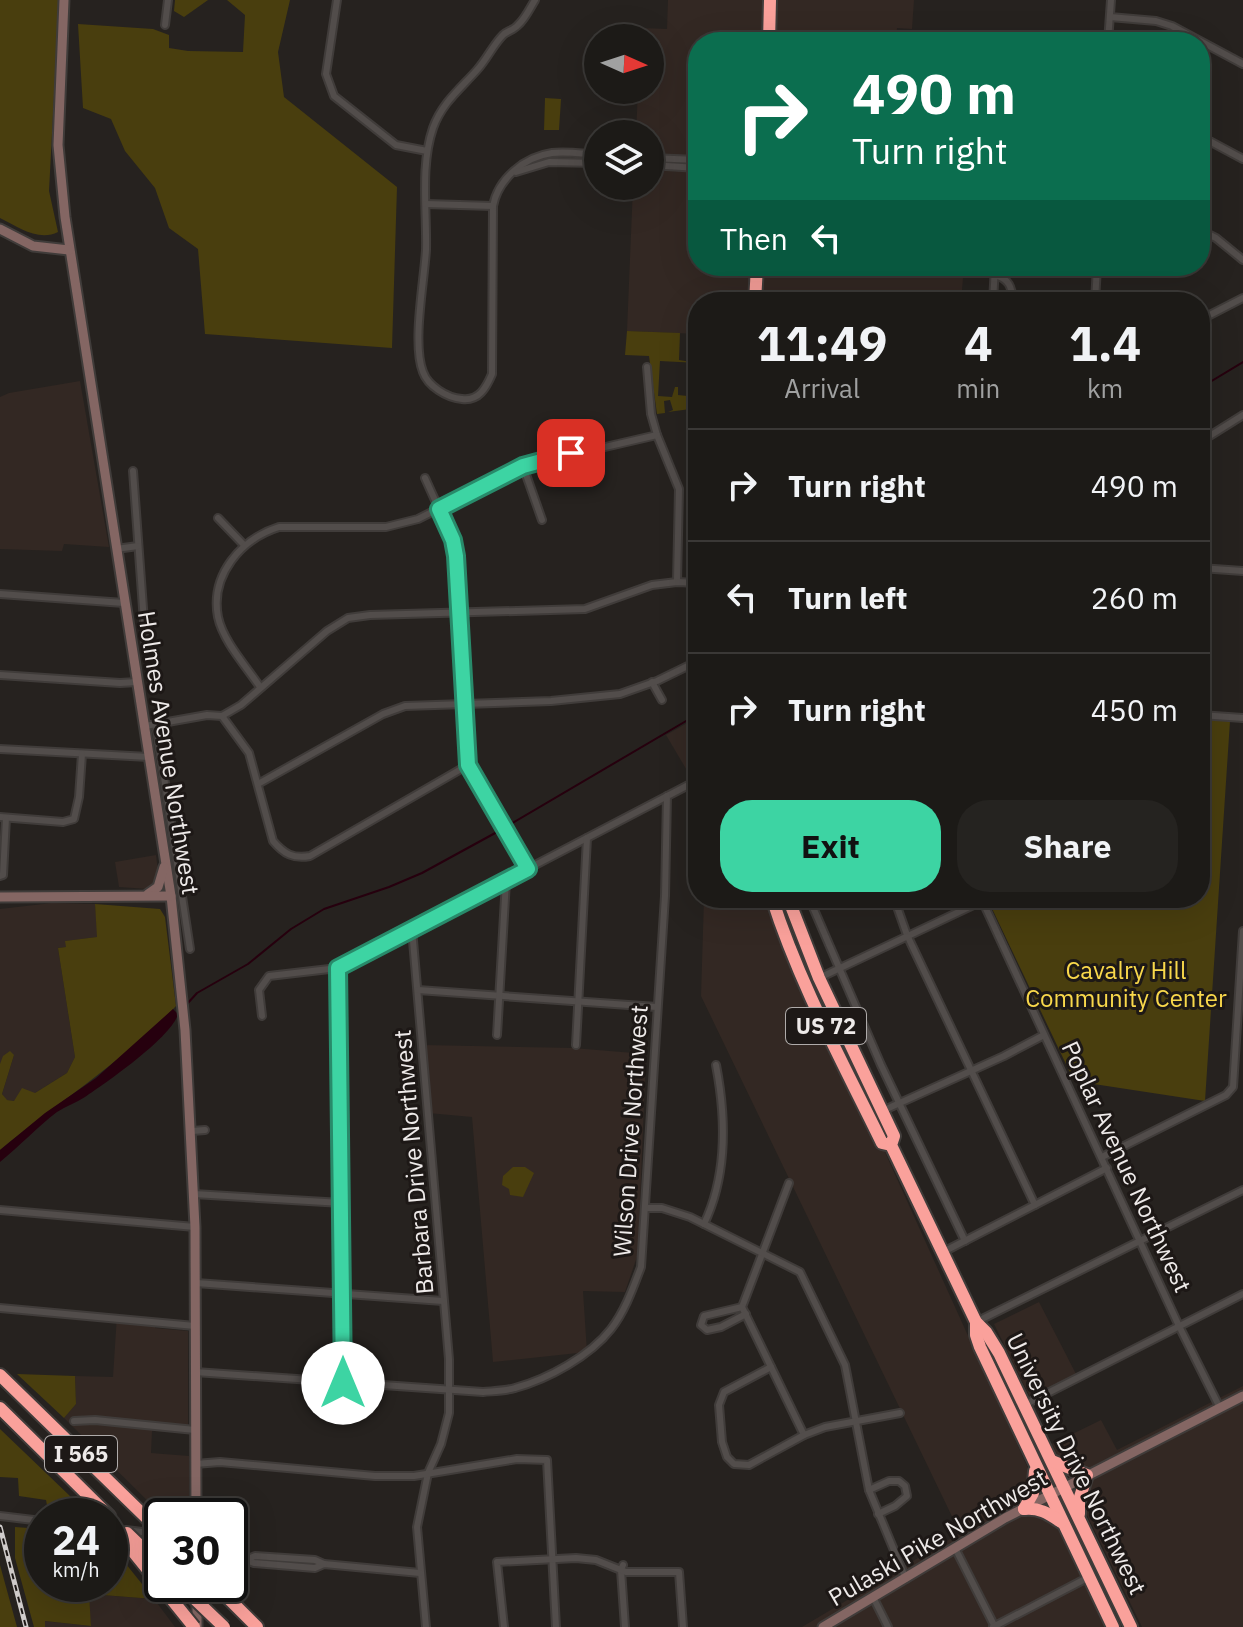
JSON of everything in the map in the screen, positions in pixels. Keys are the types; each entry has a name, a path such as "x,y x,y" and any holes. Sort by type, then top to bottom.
{"highway":[{"path":"769,32 770,0"},
{"name":"University Drive Northwest","path":"775,908 785,936 882,1143 891,1145"},
{"name":"University Drive Northwest","path":"792,908 819,978 894,1136 891,1145 976,1322 999,1353 1131,1627"},
{"path":"785,936 793,939 812,977 819,978"},
{"path":"834,1042 840,1041 859,1077 866,1078"},
{"name":"University Drive Northwest","path":"976,1322 980,1347 1113,1627"},
{"name":"I 565","path":"0,1375 144,1516"},
{"name":"I 565","path":"0,1408 90,1498"},
{"path":"1052,1461 1087,1475 1079,1500 1079,1517"},
{"path":"1036,1468 1033,1493 1024,1509 1044,1511 1063,1523"},
{"path":"128,1537 144,1551"},
{"path":"128,1544 195,1627"},
{"path":"198,1602 224,1627"},
{"path":"232,1602 257,1627"},
{"path":"234,1602 266,1627"}],"main road":[{"name":"Holmes Avenue Northwest","path":"64,0 58,145 65,217 137,682 150,725 149,757 172,899 185,1030 195,1227 196,1498"},
{"path":"50,248 59,238 65,217"},
{"path":"0,229 22,241 69,250"},
{"path":"50,248 66,258 72,269"},
{"path":"0,897 143,895 158,887 165,864"},
{"path":"143,895 146,901 172,899"},
{"name":"Pulaski Pike Northwest","path":"823,1627 1049,1495 1243,1396"},
{"path":"195,1627 201,1602"}],"street":[{"path":"165,25 168,0"},
{"path":"337,0 326,74 334,96 396,145 427,151"},
{"path":"535,0 518,26 503,34 479,68 442,107 427,151 419,357 424,375 433,386 462,399 476,398 486,388 492,374 493,206 496,191 513,173 540,156 555,153 584,154"},
{"path":"1109,32 1111,0"},
{"path":"1110,17 1140,19 1172,26 1183,32"},
{"path":"1210,46 1243,64"},
{"path":"1210,141 1243,159"},
{"path":"664,159 688,160"},
{"path":"513,173 549,162 584,163"},
{"path":"664,166 688,167"},
{"path":"426,204 493,206"},
{"path":"1210,235 1243,260"},
{"path":"999,276 1004,277 1012,292"},
{"path":"1210,315 1243,298"},
{"path":"647,367 651,414 679,489 677,582"},
{"path":"1210,436 1243,415"},
{"path":"260,687 218,618 217,596 221,579 243,544 262,532 279,527 386,527 418,519 523,466 657,435"},
{"path":"523,466 542,520"},
{"path":"133,471 146,649"},
{"path":"425,478 453,540 468,765 528,869"},
{"path":"218,518 243,544"},
{"path":"116,549 138,546"},
{"path":"1210,569 1243,571"},
{"path":"190,949 150,725 207,715 222,716 241,705 327,631 348,618 585,609 652,585 688,583"},
{"path":"0,594 124,603"},
{"path":"258,784 383,714 405,706 587,699 620,694 688,665"},
{"path":"0,675 137,682"},
{"path":"652,682 662,700"},
{"path":"222,716 249,753 273,841 282,852 296,858 310,856 468,765"},
{"path":"1210,716 1243,718"},
{"path":"0,749 149,757"},
{"path":"2,875 3,817 74,819 82,754"},
{"path":"262,1016 259,990 269,976 338,968 688,785"},
{"name":"Wilson Drive Northwest","path":"195,1372 483,1392 515,1388 552,1372 587,1352 610,1329 631,1293 641,1267 665,896 667,796"},
{"path":"576,1045 587,838"},
{"path":"497,1035 506,881"},
{"path":"813,908 965,1241"},
{"path":"898,908 907,935 1035,1205"},
{"path":"819,978 962,908"},
{"name":"Poplar Avenue Northwest","path":"985,908 1220,1408"},
{"name":"Barbara Drive Northwest","path":"412,929 449,1359 446,1423 428,1473 417,1527 426,1627"},
{"path":"1102,1157 1226,1095 1233,1087 1240,1020 1243,931"},
{"path":"338,968 343,1383"},
{"path":"418,990 657,1007"},
{"path":"882,1111 1044,1035"},
{"path":"704,1224 716,1199 720,1166 722,1100 716,1065"},
{"path":"192,1131 205,1130"},
{"path":"943,1252 1107,1168"},
{"path":"744,1310 704,1316 701,1325 707,1330 721,1327 744,1310 761,1253 789,1183"},
{"path":"976,1322 1243,1190"},
{"path":"194,1194 342,1203"},
{"path":"646,1208 662,1208 704,1224 800,1272 845,1365 869,1490 906,1579"},
{"path":"0,1210 195,1227"},
{"path":"196,1283 443,1301"},
{"path":"1024,1405 1243,1294"},
{"path":"0,1308 195,1326"},
{"path":"744,1310 804,1435"},
{"path":"771,1367 724,1392 719,1405 722,1442 727,1457 734,1464 749,1465 804,1435 900,1413"},
{"path":"74,1421 95,1420 195,1430"},
{"path":"195,1464 220,1462 375,1476 428,1473 517,1459 547,1460 556,1627"},
{"path":"869,1490 889,1481 899,1481 905,1486 907,1496 878,1514"},
{"path":"0,1516 24,1519"},
{"path":"955,1548 995,1627 1089,1577"},
{"path":"248,1559 255,1556 315,1560 324,1564 420,1573"},
{"path":"504,1627 497,1562 552,1560 596,1560 622,1567 679,1572 683,1627"},
{"path":"622,1567 625,1627"},
{"path":"874,1599 888,1627"}],"shaded area":[{"path":"668,0 914,0 912,29 897,28 897,32 688,32 688,276 963,276 962,292 688,292 688,334 627,331 632,200 664,200 664,120 637,120 637,104 664,104 664,29 667,29"},
{"path":"80,381 109,547 64,544 62,551 0,549 0,397"},
{"path":"688,723 688,772 666,735"},
{"path":"156,855 159,879 154,886 148,889 119,887 115,862"},
{"path":"52,903 95,904 98,937 66,941 66,947 58,948 75,1057 67,1073 35,1093 14,1101 6,1100 2,1094 14,1055 0,1064 0,909"},
{"path":"704,908 775,908 1031,1475 1106,1627 802,1627 960,1533 701,996"},
{"path":"173,1009 178,1014 173,1024 151,1047 82,1099 57,1112 0,1162 0,1150 45,1113 96,1078"},
{"path":"422,1045 573,1048 646,1054 638,1254 625,1292 583,1291 587,1352 493,1362 472,1117 428,1113"},
{"path":"1039,1302 1076,1374 1030,1397 994,1324"},
{"path":"117,1315 155,1318 155,1328 188,1331 188,1432 152,1431 151,1453 189,1456 189,1498 145,1498 64,1418 76,1404 75,1376 113,1377"},
{"path":"1243,1386 1243,1627 1142,1627 1052,1444 1101,1420 1117,1450"},
{"path":"128,1597 156,1602 175,1627 45,1627 44,1621 91,1626 89,1602 128,1602"}],"green space":[{"path":"0,0 59,0 49,191 58,232 51,235 29,232 0,218"},
{"path":"175,0 208,0 184,17 174,11"},
{"path":"227,0 290,0 278,52 284,97 397,187 392,348 205,334 198,249 169,228 155,188 125,151 111,119 83,108 78,24 153,29 169,35 169,48 243,52 245,15"},
{"path":"545,98 561,99 559,130 544,130"},
{"path":"627,331 680,333 679,360 688,362 660,361 658,396 672,397 675,387 678,387 678,395 688,396 688,409 668,412 673,410 670,400 664,401 665,413 657,414 649,356 625,355"},
{"name":"Cavalry Hill Community Center","path":"1210,720 1230,721 1205,1101 1074,1081 992,908 1210,908"},
{"path":"95,904 160,909 165,917 176,1006 112,1064 0,1150 0,1064 3,1056 10,1051 14,1055 2,1094 7,1100 14,1101 22,1088 35,1093 67,1073 75,1057 58,948 66,947 65,941 97,937"},
{"path":"513,1167 525,1167 534,1173 523,1197 510,1195 509,1189 502,1185 503,1176"},
{"path":"17,1374 75,1376 76,1404 64,1418"},
{"path":"0,1429 71,1498 19,1496 18,1478 0,1477"},
{"path":"15,1527 24,1528 24,1591 15,1558"},
{"path":"0,1565 17,1627 0,1627"},
{"path":"128,1566 144,1586 144,1598 128,1597"},
{"path":"27,1602 90,1602 91,1626 45,1621 45,1627 34,1627"}],"waterway":[{"path":"1210,382 1243,362"},
{"path":"187,1004 197,993 248,964 291,929 324,909 422,873 688,720"}],"railway":[{"path":"0,1527 26,1627"}],"route":[{"path":"343,1383 338,968 528,869 468,765 456,556 453,540 439,509 523,466 571,453"}]}
